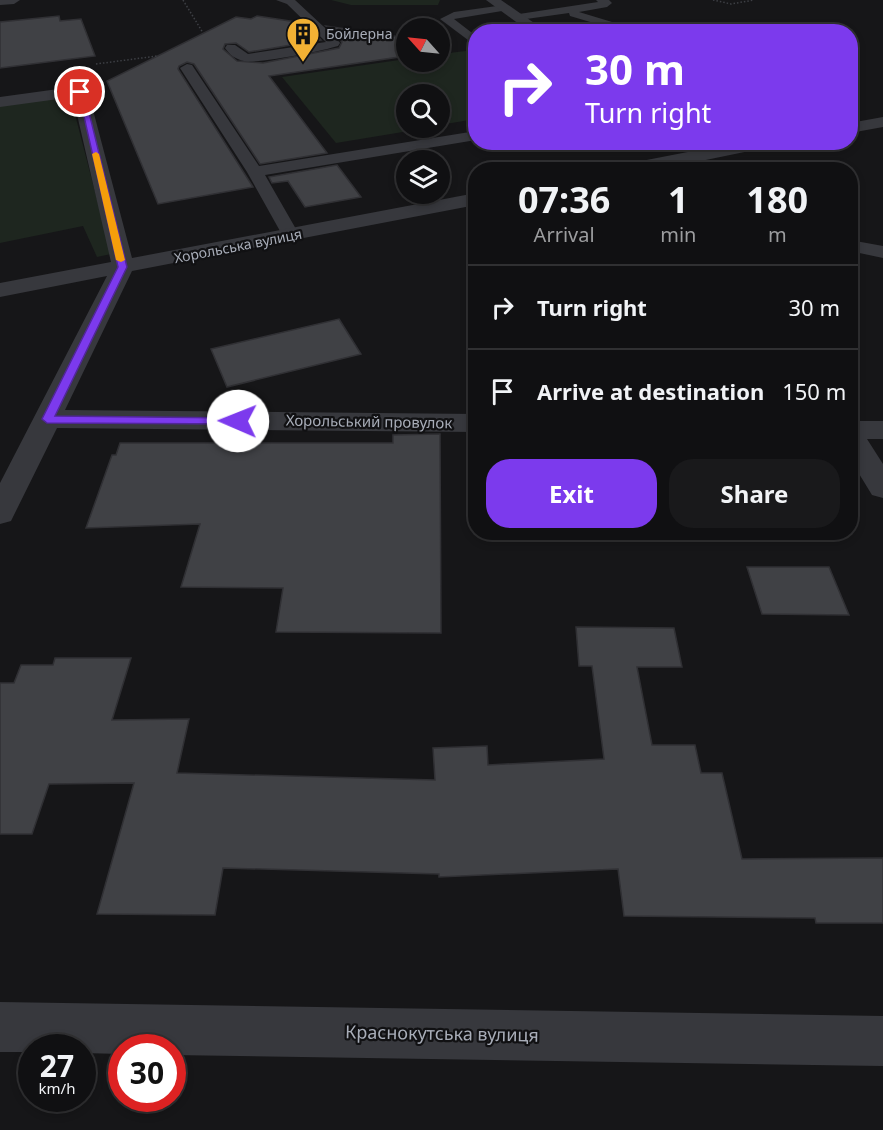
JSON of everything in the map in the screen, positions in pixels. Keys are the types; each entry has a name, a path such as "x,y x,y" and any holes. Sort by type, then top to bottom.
{"street":[{"path":"0,2 14,0"},
{"path":"492,0 529,24"},
{"path":"0,102 80,92 123,267 0,513"},
{"path":"858,127 883,122"},
{"path":"668,162 729,150"},
{"name":"Хорольська вулиця","path":"0,290 468,202"},
{"name":"Хорольський провулок","path":"47,419 468,423"},
{"path":"858,430 883,430"},
{"path":"858,448 883,488"},
{"name":"Краснокутська вулиця","path":"0,1027 883,1041"}],"lane":[{"path":"231,48 242,58 247,58 319,48 334,43 291,2 282,0"},
{"path":"519,17 603,5 606,3 602,0"},
{"path":"468,36 446,19 454,15 504,8"},
{"path":"563,11 610,24"},
{"path":"187,68 255,172 291,236"},
{"path":"255,172 468,136"},
{"path":"858,247 883,252"}],"path":[{"path":"183,0 207,40"},
{"path":"712,0 731,4 754,0"},
{"path":"80,92 74,67 167,55"}],"shaded area":[{"path":"331,0 440,0 438,5 351,5"},
{"path":"466,51 468,53 468,120 450,123 450,84 396,84 396,133 336,143 282,77 396,60 396,72 450,72 450,53"},
{"path":"70,95 111,254 97,257 83,226 0,243 0,104"}],"building":[{"path":"59,16 60,21 81,19 95,56 0,68 0,22"},
{"path":"257,16 303,23 321,40 249,52 236,43 225,44 223,49 237,61 263,63 339,48 342,42 326,26 396,36 396,57 269,76 327,153 260,164 194,64 187,62 179,66 178,69 253,187 158,204 107,81 236,17 251,19"},
{"path":"337,165 361,197 305,207 288,181 272,183 269,177"},
{"path":"339,319 361,354 227,387 211,349"},
{"path":"440,434 441,633 276,632 283,588 181,587 200,524 86,528 112,455 116,455 120,443 393,443 393,435"},
{"path":"747,567 829,567 849,615 762,614"},
{"path":"576,627 674,628 682,667 637,667 652,745 695,745 701,773 722,773 742,859 883,858 883,923 816,923 815,918 624,916 618,869 439,877 439,874 223,868 215,915 97,914 134,783 49,784 32,834 0,834 0,683 14,683 21,665 53,665 55,658 131,658 112,720 189,719 177,773 435,780 433,748 487,746 488,765 604,759 592,666 579,666"}],"slow traffic":[{"path":"96,154 121,260"}],"place":[{"name":"Бойлерна","path":"303,63"}],"route":[{"path":"80,92 123,267 47,419 238,421"}]}
